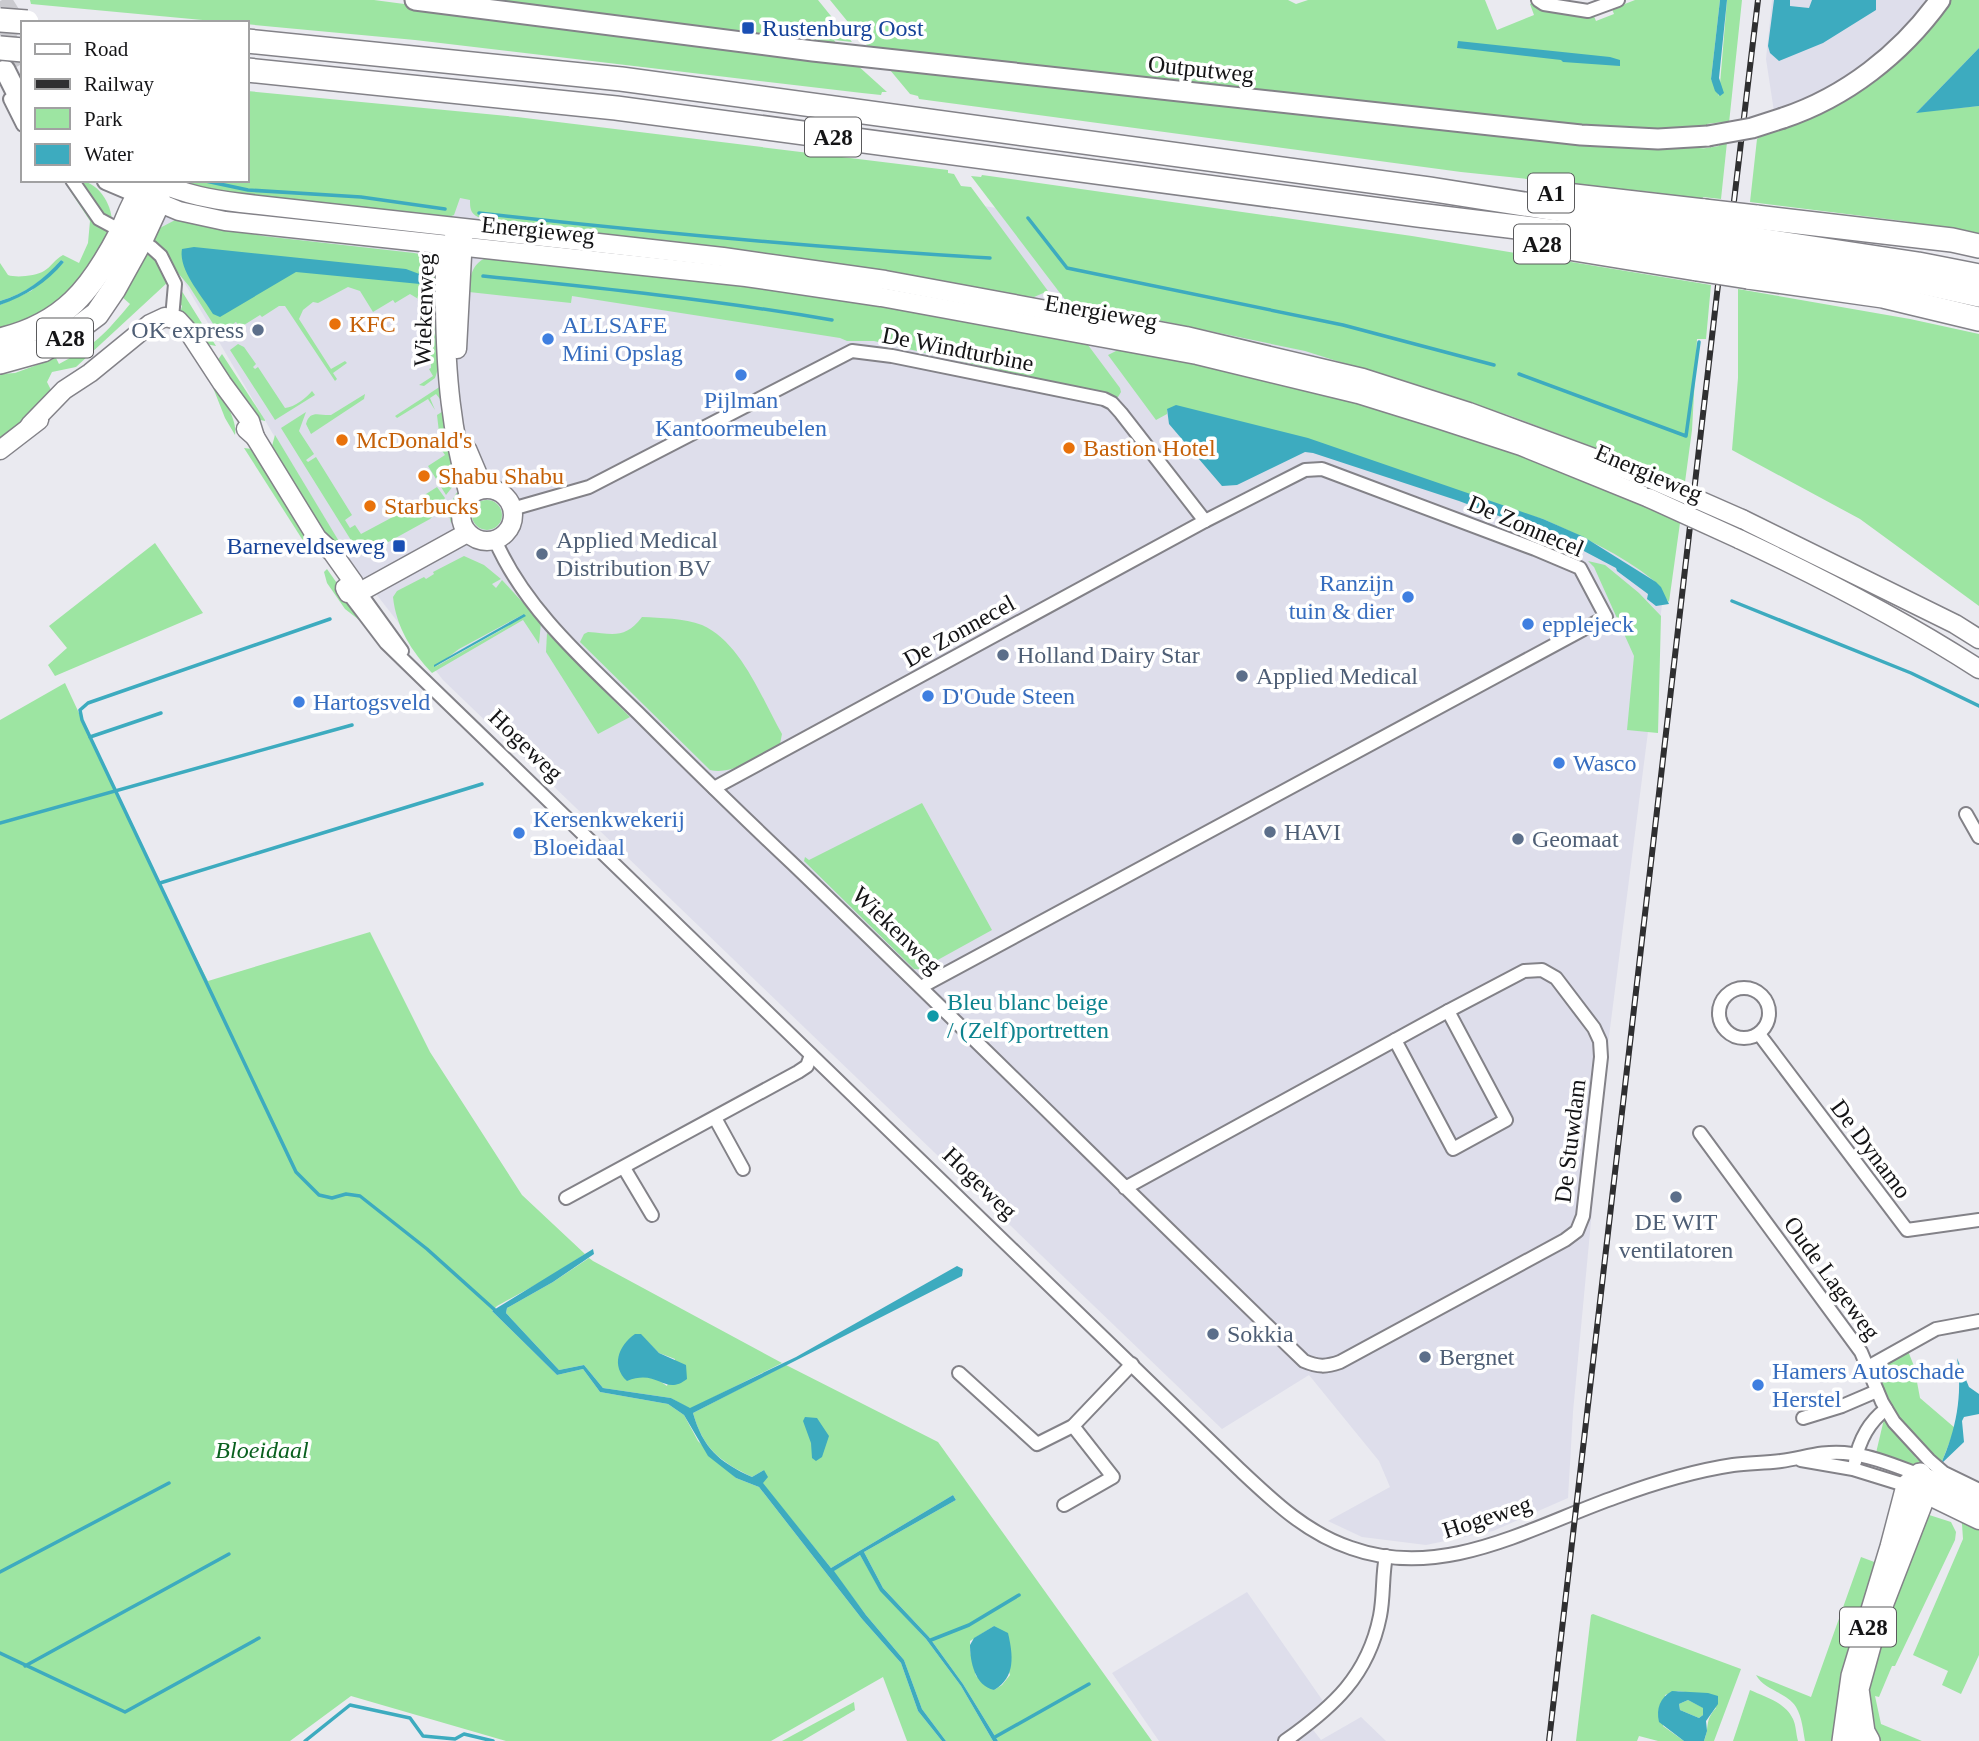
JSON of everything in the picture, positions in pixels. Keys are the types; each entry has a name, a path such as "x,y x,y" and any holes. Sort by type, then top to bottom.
{"highway":[{"path":"0,20 21,22"},
{"name":"A28","path":"248,41 621,79 1397,185"},
{"name":"A28","path":"248,70 616,108 1418,215 1700,240 1918,264 1979,276"},
{"name":"A1","path":"1397,185 1523,190 1700,240 1752,247 1952,240 1979,246"},
{"name":"A28","path":"0,362 43,350 97,314 114,289 131,237 153,190"},
{"name":"A28","path":"0,340 22,335 48,323 70,306 131,237"},
{"name":"A28","path":"1752,247 1979,295"},
{"name":"A28","path":"1752,247 1884,296 1979,319"},
{"name":"A28","path":"1844,1741 1853,1676 1892,1547 1917,1484"},
{"name":"A28","path":"1868,1741 1863,1732 1857,1689 1917,1484"}],"main road":[{"name":"Outputweg","path":"415,0 891,59 1581,135 1658,139 1708,136 1752,128 1819,104 1864,77 1910,36 1940,0"},
{"path":"11,66 21,99"},
{"path":"116,182 153,190"},
{"name":"Energieweg","path":"153,190 723,257 884,280 1096,318 1213,342 1363,378 1469,412 1651,479 1742,519 1955,624 1979,639"},
{"name":"Energieweg","path":"153,190 179,211 225,221 784,282 1059,328 1197,355 1370,398 1521,446 1739,538 1895,617 1979,669"},
{"name":"Wiekenweg","path":"462,227 457,246 458,374 466,447 476,493"},
{"path":"0,450 30,425 52,400 150,324 160,318 172,318"},
{"name":"Hogeweg","path":"172,318 178,320 188,331 250,421 255,437 317,538 332,552 354,589"},
{"path":"476,493 501,494 512,509 511,524 507,531 495,540 477,540 464,527 461,511 476,493"},
{"path":"354,589 464,527"},
{"path":"1917,1484 1979,1502"},
{"path":"1917,1484 1979,1520"}],"street":[{"path":"1538,0 1544,4 1584,11 1618,0"},
{"path":"11,66 21,115"},
{"path":"73,182 99,219 158,253 173,276 175,287 172,318"},
{"name":"De Windturbine","path":"512,509 589,487 852,351 892,356 1097,397 1112,403 1205,521"},
{"name":"De Zonnecel","path":"714,788 1205,521 1305,470 1322,469 1580,568 1606,617 921,987"},
{"name":"Wiekenweg","path":"495,540 507,566 524,592 578,654 1304,1361 1315,1366"},
{"name":"Hogeweg","path":"354,589 386,643 1264,1492 1302,1524 1353,1549 1385,1556 1433,1559 1459,1555 1672,1478 1732,1465 1794,1459"},
{"path":"1966,814 1979,837"},
{"name":"De Stuwdam","path":"1125,1188 1524,971 1542,970 1556,978 1594,1028 1600,1041 1601,1057 1583,1216 1577,1231 1340,1362 1326,1367 1315,1366"},
{"path":"1748,988 1764,998 1768,1004 1769,1017 1759,1034 1746,1038 1734,1036 1719,1022 1721,1003 1729,993 1748,988"},
{"path":"1395,1040 1453,1149 1506,1120 1447,1011"},
{"name":"De Dynamo","path":"1759,1034 1907,1230 1979,1220"},
{"path":"566,1198 803,1069 811,1055"},
{"path":"715,1118 743,1169"},
{"name":"Oude Lageweg","path":"1700,1133 1847,1333 1868,1367 1886,1409 1929,1460 1944,1472 1979,1490"},
{"path":"624,1168 652,1215"},
{"path":"1868,1367 1936,1329 1979,1321"},
{"path":"959,1373 1037,1444 1073,1426 1132,1364"},
{"path":"1803,1418 1877,1391"},
{"path":"1853,1469 1856,1455 1874,1418 1886,1409"},
{"path":"1064,1505 1113,1477 1073,1426"},
{"path":"1794,1459 1826,1453 1856,1455 1917,1484"},
{"path":"1794,1459 1917,1484"},
{"path":"1285,1741 1313,1721 1351,1685 1365,1661 1380,1614 1385,1556"}],"shaded area":[{"path":"1772,0 1979,0 1979,220 1785,184 1766,59"},
{"path":"248,180 977,205 1694,308 1649,724 1607,1052 1573,1412 1568,1498 1493,1531 1426,1545 1362,1537 1328,1521 1390,1487 1379,1461 1309,1375 1222,1429 443,680 338,545 160,241 161,182"},
{"path":"1247,1592 1323,1701 1304,1718 1321,1740 1361,1717 1386,1741 1159,1741 1112,1673"}],"green space":[{"path":"30,0 374,0 856,64 887,92 882,92 881,95 415,40 248,24 248,21 212,21 31,4"},
{"path":"459,0 818,0 852,42 834,40 839,47 808,44 740,30 696,31"},
{"path":"830,0 1288,0 1296,4 1308,0 1485,0 1497,30 1534,15 1530,4 1534,2 1593,14 1596,21 1614,14 1612,9 1635,0 1720,0 1711,79 1719,96 1727,0 1742,0 1721,199 1703,197 1702,200 1461,172 919,99 918,96 910,94 890,70 900,71 898,67 903,67 945,76 1017,79 1603,146 1707,144 1707,147 1700,149 1719,146 1722,122 1707,124 1707,127 1649,133 870,49"},
{"path":"1950,0 1979,0 1979,48 1917,112 1979,106 1979,234 1903,221 1750,202 1757,139 1926,32"},
{"path":"248,91 517,117 948,170 948,173 954,174 961,186 971,187 1048,291 1025,298 546,229 540,225 478,217 471,210 470,200 460,198 454,215 446,218 208,191 182,182 248,182"},
{"path":"982,175 1412,236 1711,285 1706,339 1697,339 1692,430 1685,482 1508,415 1305,351 1066,301 971,176"},
{"path":"64,182 70,182 110,230 90,263 66,292 37,315 0,328 0,305 31,291 64,262 61,260 26,290 0,301 0,263 8,275 21,276 40,273 63,255 79,263 88,243 90,221"},
{"path":"77,182 86,182 102,194 112,223 104,219"},
{"path":"177,219 263,236 414,253 426,257 439,273 442,295 441,341 435,378 424,386 419,385 433,376 429,369 429,310 425,303 410,294 373,312 360,291 348,287 318,303 313,302 303,310 299,319 331,369 345,361 347,363 333,373 337,379 335,381 285,306 279,306 262,317 260,315 244,325 242,330 236,322 233,324 238,332 224,341 189,286 149,242 158,229"},
{"path":"146,249 156,256 168,282 76,367 52,372 47,382 53,394 0,442 0,374 15,373 56,358 59,364 99,338 130,304 121,296"},
{"path":"486,258 780,288 1056,336 1058,339 1088,345 1121,392 1118,397 1114,397 874,341 847,341 572,296 571,303 469,292 474,268"},
{"path":"179,288 216,346 206,344 180,313 182,306 178,301"},
{"path":"1738,289 1979,334 1979,606 1860,519 1732,450 1738,378"},
{"path":"180,331 224,398 235,425 235,435 212,385 178,333"},
{"path":"238,344 244,347 256,364 253,367 258,367 285,408 300,402 312,391 315,395 275,420 230,350"},
{"path":"1118,350 1249,375 1417,421 1551,466 1638,503 1680,523 1669,602 1656,582 1628,562 1543,519 1167,409 1167,414 1156,420 1108,355"},
{"path":"222,354 265,421 256,419 217,361"},
{"path":"441,386 444,404 436,394 430,398 435,410 428,399 397,418 395,416"},
{"path":"365,394 364,399 311,434 306,424 310,416 331,415"},
{"path":"445,410 457,481 446,495 428,466 445,455 441,449 437,415"},
{"path":"306,412 299,431 314,454 306,460 308,462 316,457 352,515 345,520 350,528 355,525 361,534 419,503 437,487 445,498 437,512 430,519 372,551 366,552 354,545 281,428"},
{"path":"275,435 343,552 337,555 275,454 272,446"},
{"path":"244,448 252,449 313,546 309,550"},
{"path":"463,485 463,496 451,523 451,503"},
{"path":"487,500 497,505 502,515 497,525 487,530 477,525 472,515 477,505"},
{"path":"155,543 203,613 55,676 48,665 67,648 49,626"},
{"path":"464,556 484,565 501,579 492,584 496,588 502,580 541,622 539,644 523,620 432,673 406,638 393,597 397,591 424,577 426,579 434,574 433,572","holes":["524,614 503,629 435,667 459,649"]},
{"path":"1588,561 1605,565 1639,593 1661,616 1658,733 1627,730 1634,656 1594,567"},
{"path":"327,569 367,626 345,609 327,583 324,572"},
{"path":"642,617 702,625 728,644 749,673 782,734 780,744 737,767 710,770 580,642 588,632 624,632"},
{"path":"547,633 630,717 598,734 546,652"},
{"name":"Bloeidaal","path":"65,683 158,883 208,981 370,932 430,1052 522,1195 585,1254 492,1311 557,1375 583,1369 600,1392 668,1404 684,1415 698,1441 736,1478 759,1487 862,1619 901,1663 918,1711 942,1741 907,1741 883,1677 771,1741 506,1741 351,1696 290,1741 0,1741 0,720"},
{"path":"922,803 992,930 934,962 936,967 927,970 914,969 804,861 805,857 809,860"},
{"path":"589,1258 782,1363 690,1409 671,1398 603,1388 584,1365 559,1370 506,1313 507,1308","holes":["641,1335 659,1353 675,1359 667,1386 655,1378 640,1376"]},
{"path":"1908,1351 1914,1366 1920,1398 1955,1428 1941,1464 1904,1426 1884,1392 1882,1378 1888,1359"},
{"path":"786,1365 938,1442 1152,1741 998,1741 963,1684 929,1637 883,1588 864,1552 956,1500 953,1495 831,1568 762,1483 764,1470 752,1477 721,1459 702,1436 693,1413","holes":["994,1626 1010,1675 994,1690 976,1676 970,1641"]},
{"path":"1884,1419 1916,1458 1957,1487 1876,1453"},
{"path":"1923,1513 1951,1522 1956,1532 1955,1540 1895,1666 1892,1666 1879,1697 1875,1696 1881,1724 1922,1741 1877,1741 1867,1681"},
{"path":"1957,1516 1979,1523 1979,1655 1961,1694 1942,1685 1948,1671 1913,1655 1963,1539 1962,1524"},
{"path":"860,1555 881,1591 926,1639 961,1686 993,1741 946,1741 922,1709 904,1660 833,1571"},
{"path":"1861,1557 1877,1563 1837,1741 1805,1741 1796,1707 1787,1698 1765,1685 1756,1675 1811,1697"},
{"path":"1593,1614 1741,1669 1714,1741 1704,1741 1709,1720 1716,1708 1700,1694 1678,1691 1665,1695 1663,1726 1684,1741 1658,1741 1639,1736 1637,1741 1576,1741"},
{"path":"1750,1690 1785,1708 1794,1721 1798,1741 1733,1741"},
{"path":"1688,1700 1704,1708 1703,1715 1699,1718 1680,1710 1679,1704"},
{"path":"854,1702 855,1710 802,1741 782,1741"}],"water":[{"path":"1720,0 1727,0 1719,78 1724,93 1720,96 1711,79"},
{"path":"1774,0 1790,0 1790,6 1809,8 1812,0 1876,0 1876,10 1823,43 1779,61 1770,53 1768,46"},
{"path":"1458,41 1610,57 1620,60 1620,66 1563,62 1457,48"},
{"path":"1979,48 1979,106 1916,113"},
{"path":"194,247 406,269 422,275 425,279 420,284 296,272 220,317 213,314 184,266 182,249"},
{"path":"61,260 64,262 43,282 27,293 0,305 0,301 34,285"},
{"path":"1176,405 1308,438 1543,519 1584,537 1656,582 1669,604 1656,606 1647,599 1648,594 1616,568 1563,540 1459,501 1313,453 1305,452 1237,485 1222,486 1169,424 1167,409"},
{"path":"524,614 526,616 434,667 434,665"},
{"path":"593,1249 594,1254 553,1282 507,1308 506,1313 559,1370 584,1365 603,1388 671,1398 690,1408 796,1357 957,1266 963,1269 962,1276 693,1413 707,1445 721,1459 752,1477 764,1470 768,1477 763,1483 831,1568 953,1495 956,1500 864,1552 883,1588 929,1637 963,1684 998,1741 993,1741 961,1686 926,1639 880,1591 860,1555 834,1571 904,1660 922,1709 946,1741 942,1741 918,1711 901,1663 862,1619 759,1487 736,1478 708,1456 684,1415 668,1404 600,1392 583,1369 557,1375 492,1311"},
{"path":"635,1334 641,1334 659,1353 686,1365 687,1379 672,1385 647,1378 627,1381 619,1369 619,1356 624,1344"},
{"path":"1957,1358 1969,1387 1979,1394 1979,1414 1964,1417 1964,1442 1941,1464 1951,1438 1959,1399"},
{"path":"805,1417 817,1418 829,1436 822,1457 816,1461 812,1458 811,1443 803,1421"},
{"path":"994,1626 1008,1633 1012,1657 1006,1679 994,1690 982,1684 978,1678 971,1659 970,1645 974,1638"},
{"path":"1672,1691 1718,1696 1718,1704 1706,1721 1704,1741 1684,1741 1659,1722 1660,1704","holes":["1688,1700 1703,1708 1703,1715 1699,1718 1680,1710 1679,1704"]}],"waterway":[{"path":"210,182 248,190 361,197 445,209"},
{"path":"479,213 734,239 990,258"},
{"path":"1028,218 1067,268 1343,325 1494,365"},
{"path":"483,276 701,300 832,320"},
{"path":"1519,374 1686,436 1699,342"},
{"path":"1732,601 1911,673 1979,706"},
{"path":"330,619 88,703 80,710 82,720 296,1172 319,1195 332,1198 346,1194 360,1196 427,1249 496,1311"},
{"path":"90,737 161,713"},
{"path":"0,823 352,725"},
{"path":"160,883 482,784"},
{"path":"0,1572 169,1483"},
{"path":"25,1666 229,1554"},
{"path":"931,1640 969,1625 1019,1595"},
{"path":"0,1653 125,1712 259,1638"},
{"path":"995,1737 1089,1684"},
{"path":"305,1741 350,1705 410,1718 423,1736 455,1739 464,1734 493,1741"}],"tunnel":[{"path":"2,0 21,30"},
{"path":"0,27 21,60"}],"railway":[{"path":"1734,201 1758,0"},
{"path":"1549,1741 1718,285"}],"place":[{"name":"Rustenburg Oost","path":"748,28"},
{"name":"KFC","path":"335,324"},
{"name":"OK express","path":"258,330"},
{"name":"ALLSAFE Mini Opslag","path":"548,339"},
{"name":"Pijlman Kantoormeubelen","path":"741,375"},
{"name":"McDonald's","path":"342,440"},
{"name":"Bastion Hotel","path":"1069,448"},
{"name":"Shabu Shabu","path":"424,476"},
{"name":"Starbucks","path":"370,506"},
{"name":"Barneveldseweg","path":"399,546"},
{"name":"Applied Medical Distribution BV","path":"542,554"},
{"name":"Ranzijn tuin & dier","path":"1408,597"},
{"name":"epplejeck","path":"1528,624"},
{"name":"Holland Dairy Star","path":"1003,655"},
{"name":"Applied Medical","path":"1242,676"},
{"name":"D'Oude Steen","path":"928,696"},
{"name":"Hartogsveld","path":"299,702"},
{"name":"Wasco","path":"1559,763"},
{"name":"HAVI","path":"1270,832"},
{"name":"Kersenkwekerij Bloeidaal","path":"519,833"},
{"name":"Geomaat","path":"1518,839"},
{"name":"Bleu blanc beige / (Zelf)portretten","path":"933,1016"},
{"name":"DE WIT ventilatoren","path":"1676,1197"},
{"name":"Sokkia","path":"1213,1334"},
{"name":"Bergnet","path":"1425,1357"},
{"name":"Hamers Autoschade Herstel","path":"1758,1385"}]}
